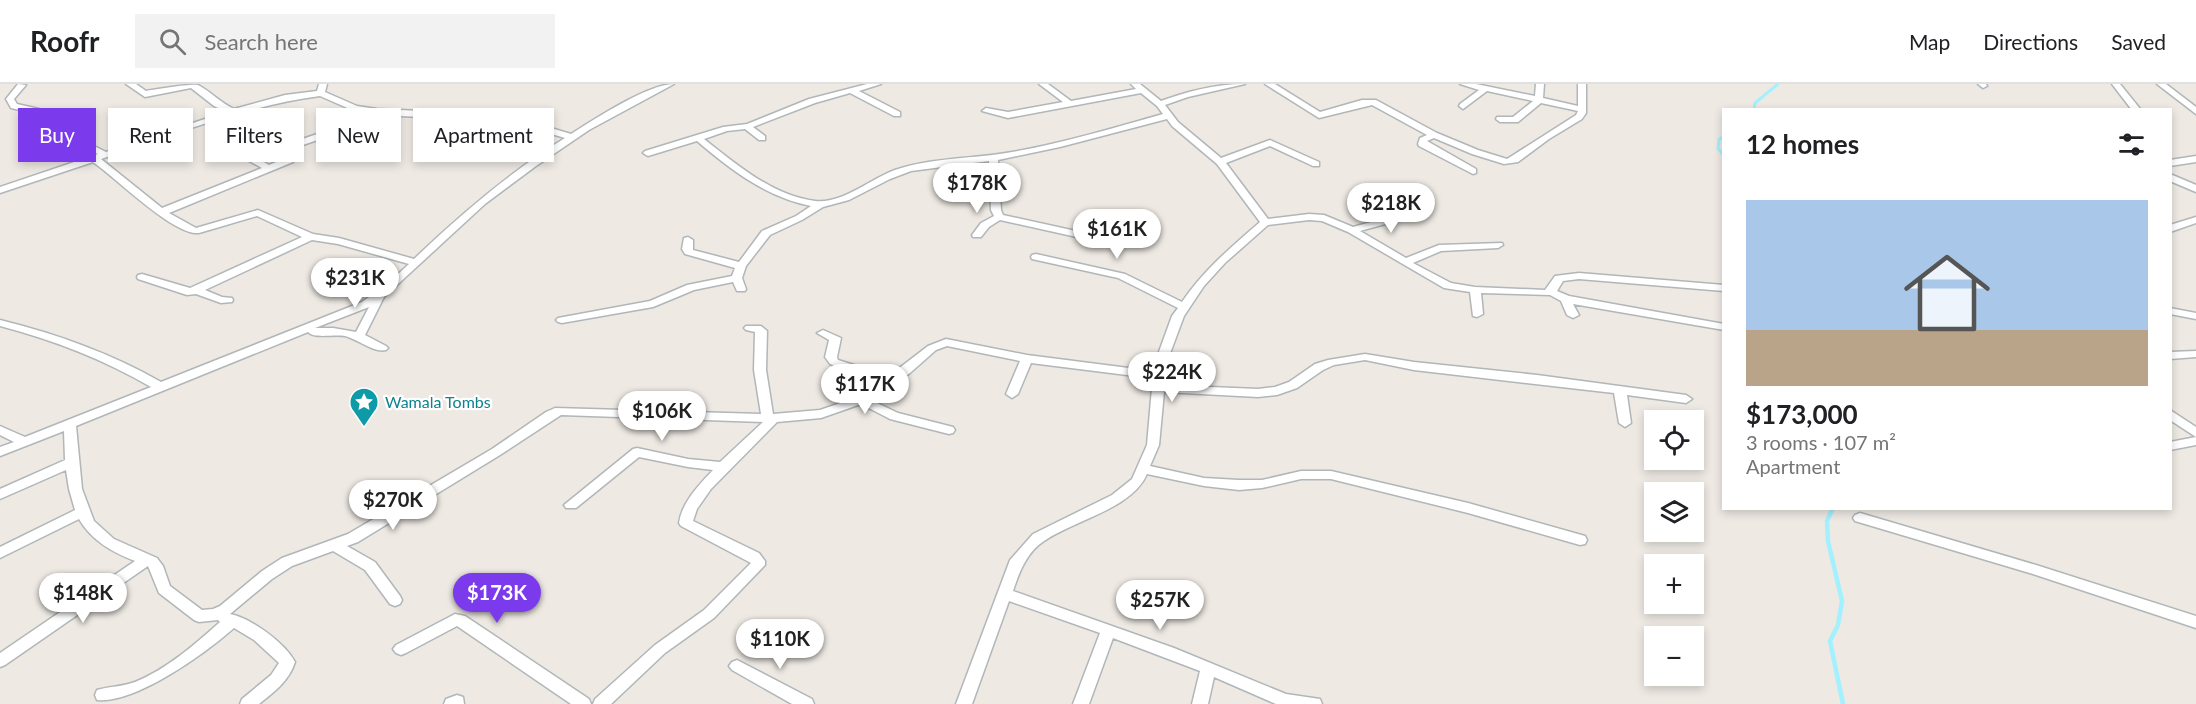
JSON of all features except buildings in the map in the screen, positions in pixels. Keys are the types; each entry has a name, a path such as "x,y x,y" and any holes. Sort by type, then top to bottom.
{"street":[{"path":"130,84 145,94 191,85 225,108"},
{"path":"360,335 369,313 380,296 414,262 510,179 618,109 670,84"},
{"path":"648,153 726,129 748,126 812,101 877,84"},
{"path":"1043,84 1069,104"},
{"path":"1160,104 1186,95 1241,84"},
{"path":"1269,84 1316,114 1326,115 1362,103 1373,102 1434,135 1475,152 1510,162 1579,117 1582,109 1582,84"},
{"path":"1464,84 1582,109"},
{"path":"1500,119 1515,120 1536,106 1540,100 1540,84"},
{"path":"2116,84 2135,108"},
{"path":"2161,84 2196,111"},
{"path":"22,85 10,99 15,106 36,111 56,123 79,142 104,154"},
{"path":"986,111 1008,115 1069,104 1138,87 1160,104 1167,116 1220,162 1265,222"},
{"path":"248,108 322,89 355,108"},
{"path":"1463,106 1485,89"},
{"path":"852,91 897,114"},
{"path":"401,113 508,118 572,137"},
{"path":"562,320 653,304 691,287 739,272 766,233 799,218 819,205 835,202 898,172 928,165 993,158 1044,148 1167,116"},
{"path":"96,157 205,121"},
{"path":"748,126 762,138"},
{"path":"1434,135 1423,140 1422,144 1473,171"},
{"path":"162,212 292,158 287,151 294,145 316,137"},
{"path":"698,138 777,192 819,205"},
{"path":"1220,162 1270,143 1316,164"},
{"path":"993,158 996,210 999,217"},
{"path":"2172,163 2196,159"},
{"path":"96,160 174,222 198,232 258,213 311,237 339,241 414,262"},
{"path":"0,190 81,162"},
{"path":"258,162 268,168"},
{"path":"2172,178 2196,189"},
{"path":"1352,231 1422,211"},
{"path":"977,235 985,225 999,217 1099,239"},
{"path":"964,704 1006,594 1015,564 1038,538 1117,498 1137,482 1153,445 1158,388 1156,375 1183,306 1221,261 1265,222 1317,217 1332,220 1437,282 1474,290 1534,294 1551,292 1566,299 1722,327"},
{"path":"2172,228 2196,220"},
{"path":"142,277 186,292 196,290 311,237"},
{"path":"688,240 689,252 739,272"},
{"path":"1406,262 1439,248 1498,245"},
{"path":"1036,257 1121,276 1183,306"},
{"path":"739,272 741,289"},
{"path":"1551,292 1559,278 1579,276 1722,288"},
{"path":"196,290 221,300 228,300"},
{"path":"1474,290 1477,314"},
{"path":"0,452 297,334 380,296"},
{"path":"1566,299 1573,315"},
{"path":"2172,311 2196,316"},
{"path":"0,323 72,343 130,369 162,388"},
{"path":"750,328 757,328 761,331 760,370 771,418"},
{"path":"297,334 330,330 360,335 382,348"},
{"path":"823,333 835,338 831,357 834,362 890,381"},
{"path":"215,615 276,568 353,538 496,452 554,413 584,411 771,418 821,414 862,400 941,342 953,342 1027,359 1156,375"},
{"path":"2172,356 2196,354"},
{"path":"1158,388 1258,393 1277,391 1293,385 1319,367 1332,362 1365,357 1414,366 1537,379 1686,399"},
{"path":"1012,394 1027,359"},
{"path":"1620,391 1624,423"},
{"path":"862,400 894,416 949,430"},
{"path":"2172,415 2196,433"},
{"path":"601,704 660,649 709,614 758,565 754,557 686,523 686,518 699,496 723,467 771,418"},
{"path":"70,423 72,462 82,512 89,526 112,545 156,566 164,590 200,616 215,615 233,620 268,642 287,662 286,669 248,704"},
{"path":"0,430 25,442"},
{"path":"2172,446 2196,441"},
{"path":"571,505 637,452 688,463 723,467"},
{"path":"0,494 72,462"},
{"path":"1144,469 1196,481 1239,485 1263,484 1301,475 1331,475 1467,508 1580,540"},
{"path":"0,552 82,512"},
{"path":"1860,518 2036,570 2196,622"},
{"path":"335,545 370,566 395,600"},
{"path":"0,661 147,560"},
{"path":"1006,594 1169,652 1284,702 1314,704"},
{"path":"102,695 123,693 163,674 198,650 233,620"},
{"path":"401,649 458,620 583,704"},
{"path":"1081,704 1108,631"},
{"path":"737,666 806,704"},
{"path":"1200,704 1208,669"}],"waterway":[{"path":"1754,108 1755,103 1778,84"},
{"path":"1722,138 1719,139 1718,149 1722,153"},
{"path":"1832,510 1827,521 1828,541 1842,601 1838,625 1830,641 1843,704"}],"place":[{"name":"Wamala Tombs","path":"364,428"}]}
